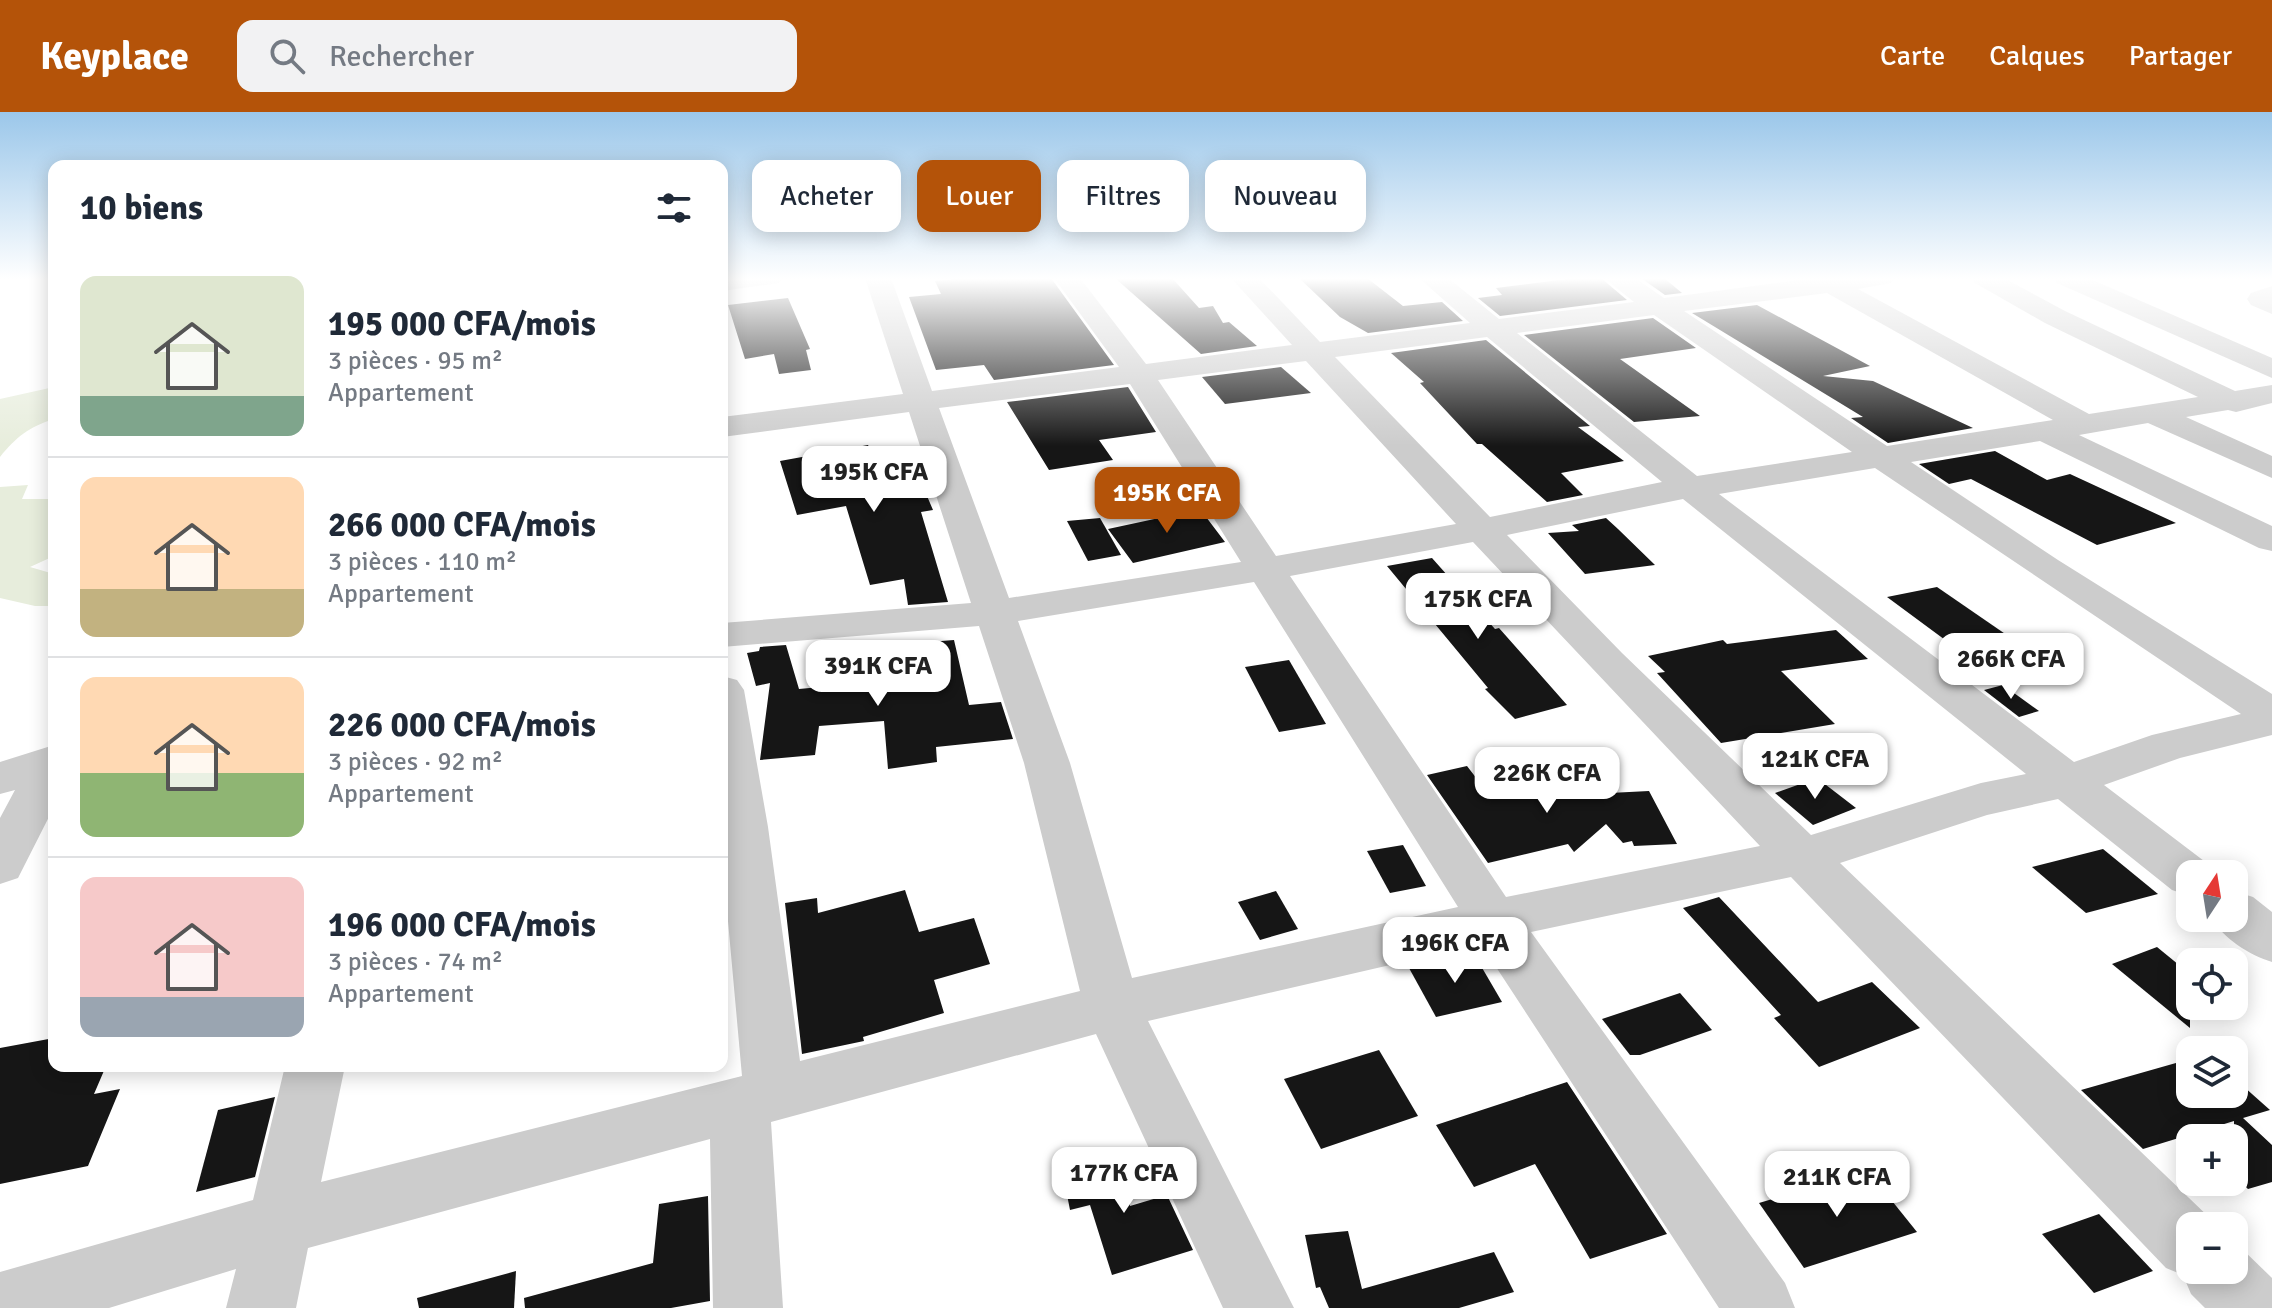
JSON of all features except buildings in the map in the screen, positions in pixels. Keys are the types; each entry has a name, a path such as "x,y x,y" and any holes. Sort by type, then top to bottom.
{"street":[{"path":"898,334 1047,763 1112,1006 1176,1144 1259,1308"},
{"path":"1109,334 1138,373 1267,569 1495,922 1760,1308"},
{"path":"1295,334 1607,662 2176,1231"},
{"path":"728,426 1447,334"},
{"path":"1500,334 1690,488 2176,866"},
{"path":"1698,334 1881,458 2272,714"},
{"path":"1920,334 2086,425"},
{"path":"2090,334 2272,419"},
{"path":"2192,334 2272,369"},
{"path":"728,635 993,613 1384,550 1690,488 2272,394"},
{"path":"2153,414 2272,468"},
{"path":"2047,432 2272,540"},
{"path":"0,1307 279,1224 1112,1006 1627,890 1801,857 1981,800 2067,781 2168,746 2272,721"},
{"path":"728,728 746,842 757,1101 748,1308"},
{"path":"0,778 48,763"},
{"path":"0,865 48,773"},
{"path":"2248,922 2272,941"},
{"path":"261,1308 314,1072"},
{"path":"2229,1284 2253,1308"}],"green space":[{"path":"48,388 48,421 24,434 0,457 0,399"},
{"path":"28,485 22,499 48,499 48,559 30,567 48,572 48,606 0,598 0,487"}]}
